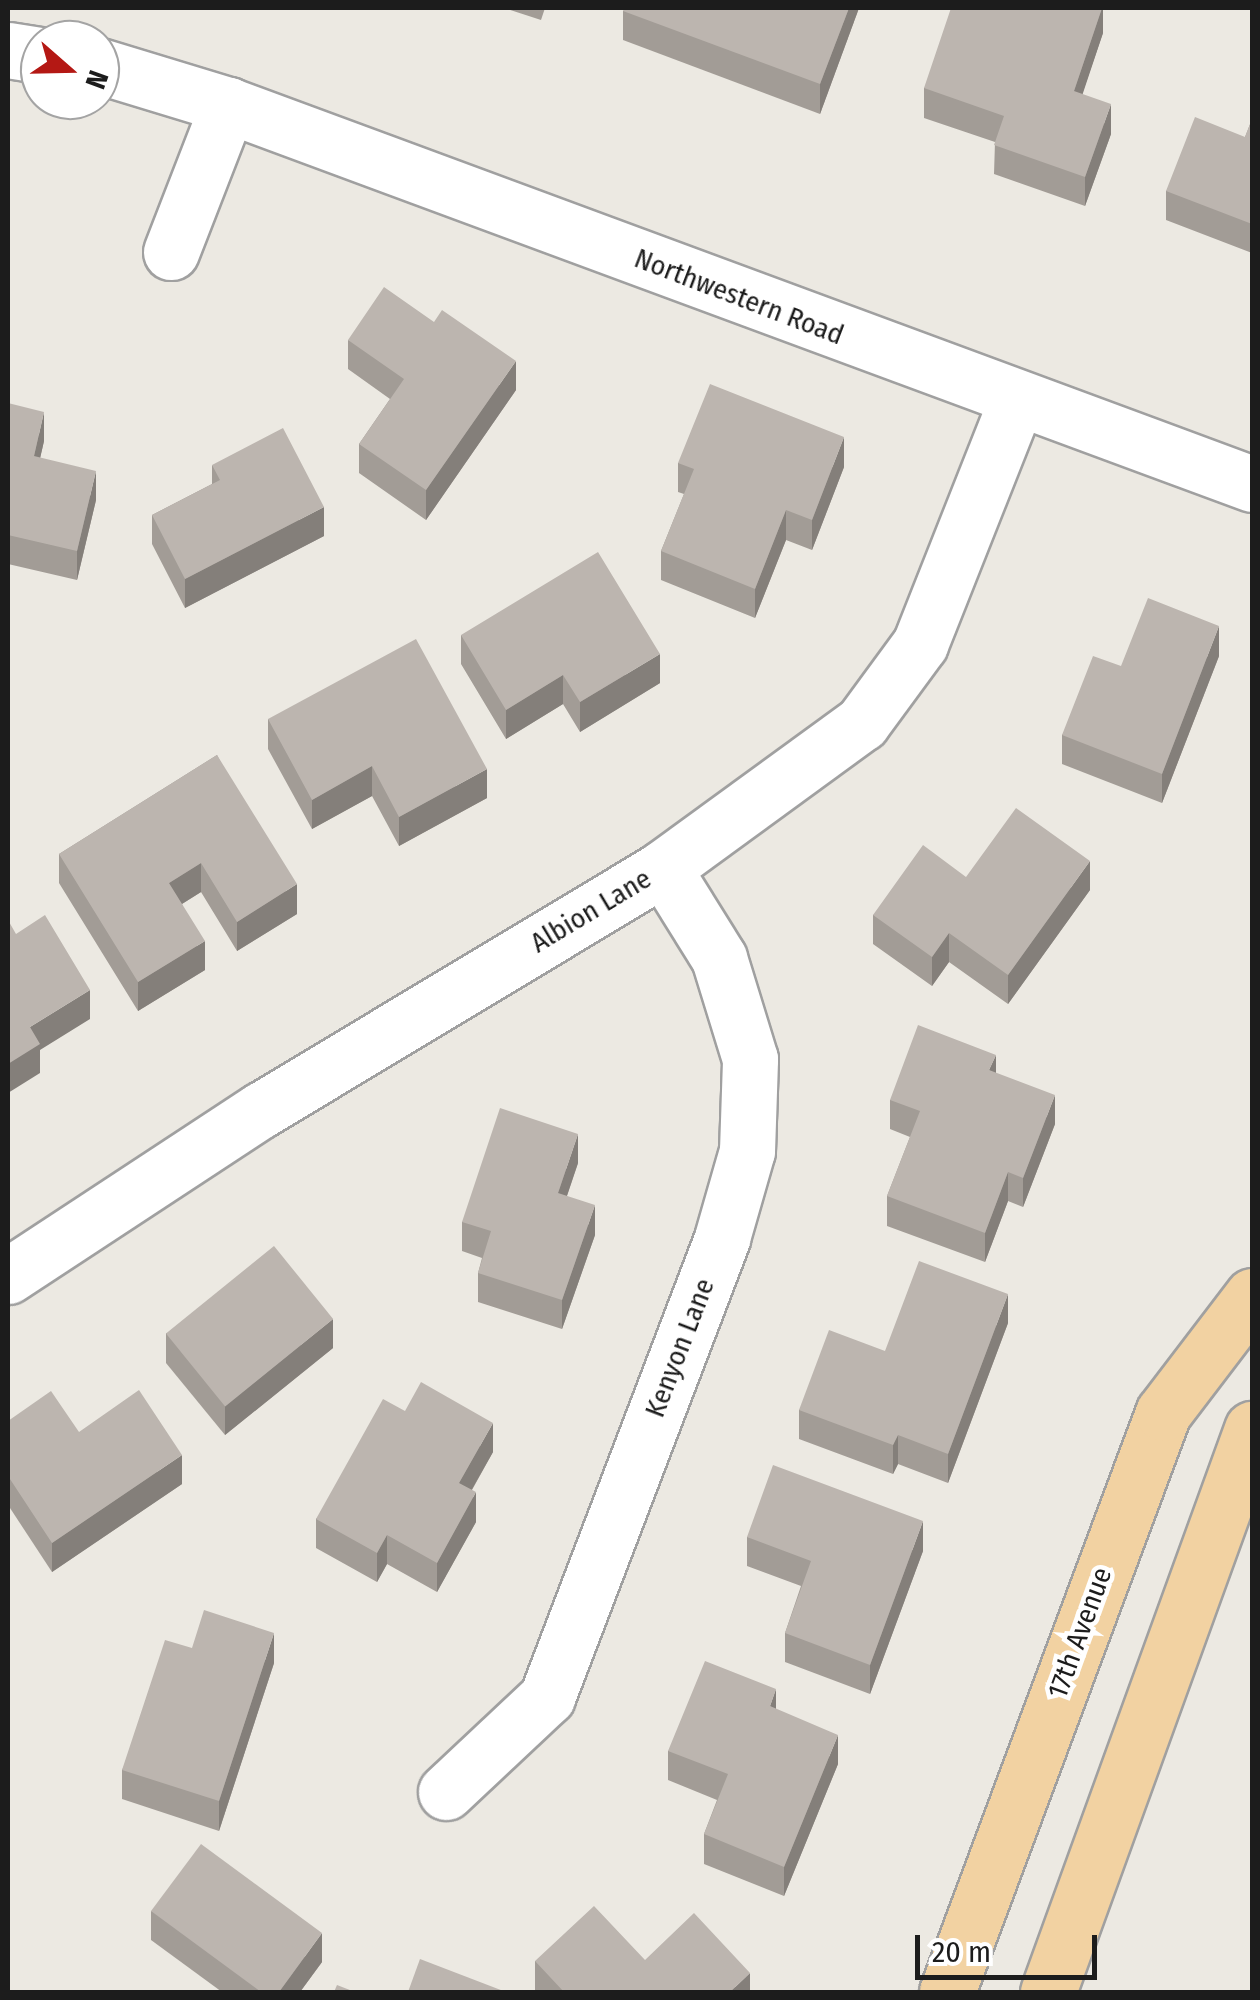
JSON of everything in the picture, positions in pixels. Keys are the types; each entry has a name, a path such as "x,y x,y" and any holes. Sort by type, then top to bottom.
{"main road":[{"name":"17th Avenue","path":"947,1992 1162,1412 1252,1296"},
{"path":"1048,1992 1252,1430"}],"street":[{"name":"Northwestern Road","path":"120,72 228,105 1016,401 1252,484"},
{"path":"171,252 228,105"},
{"name":"Albion Lane","path":"8,1276 261,1110 663,868 862,723 920,644 1016,401"},
{"name":"Kenyon Lane","path":"446,1792 547,1697 722,1238 747,1151 750,1060 719,958 663,868"}],"building":[{"path":"849,8 820,84 623,11"},
{"path":"951,8 1102,8 1074,91 1111,104 1085,177 994,145 1004,116 924,88"},
{"path":"1195,117 1245,137 1252,119 1252,224 1166,191"},
{"path":"384,287 434,322 442,310 516,361 426,490 359,444 404,379 348,340"},
{"path":"710,384 844,437 812,520 786,510 755,589 661,551 694,469 678,463"},
{"path":"8,403 44,412 34,456 96,471 77,551 8,535"},
{"path":"283,428 324,507 185,579 152,515 220,480 212,465"},
{"path":"598,552 660,654 580,702 563,675 506,710 461,635"},
{"path":"1148,598 1219,626 1162,774 1062,735 1093,656 1121,666"},
{"path":"416,639 487,769 399,817 372,766 312,800 268,719"},
{"path":"217,755 297,884 237,922 201,863 169,883 205,941 138,982 59,854"},
{"path":"1016,808 1090,861 1008,975 949,933 932,957 873,915 923,845 966,877"},
{"path":"45,915 90,990 30,1027 40,1044 8,1064 8,920 16,934"},
{"path":"918,1025 996,1055 989,1070 1055,1095 1023,1178 1008,1172 985,1233 887,1196 920,1111 890,1100"},
{"path":"500,1108 578,1134 558,1193 595,1205 562,1300 478,1273 491,1231 462,1222"},
{"path":"274,1246 333,1319 225,1407 166,1333"},
{"path":"919,1261 1008,1294 948,1454 898,1435 893,1445 799,1410 829,1330 885,1351"},
{"path":"421,1382 493,1423 459,1483 476,1492 437,1563 387,1535 377,1553 316,1519 383,1399 405,1411"},
{"path":"139,1390 182,1455 52,1543 8,1476 8,1421 51,1391 79,1432"},
{"path":"773,1465 923,1521 870,1665 785,1633 811,1561 747,1537"},
{"path":"204,1610 274,1633 219,1801 122,1770 165,1640 192,1648"},
{"path":"705,1661 776,1689 770,1706 838,1735 784,1867 704,1834 728,1774 668,1751"},
{"path":"201,1844 322,1933 279,1992 261,1992 151,1911"},
{"path":"594,1906 645,1960 694,1913 750,1973 730,1992 564,1992 535,1961"},
{"path":"420,1959 506,1992 408,1992"},
{"path":"337,1985 355,1992 334,1992"}]}
